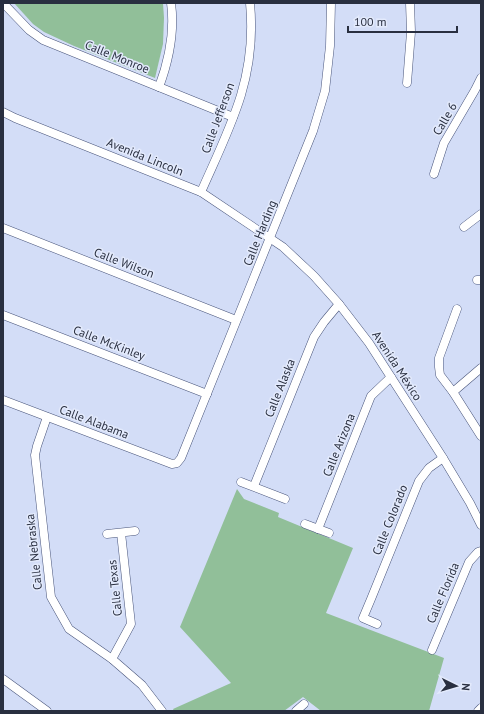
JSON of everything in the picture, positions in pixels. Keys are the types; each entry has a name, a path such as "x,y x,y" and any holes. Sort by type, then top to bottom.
{"street":[{"name":"Calle Monroe","path":"3,3 24,25 42,40 233,117"},
{"path":"159,87 168,61 171,42 171,3"},
{"name":"Calle Jefferson","path":"202,192 241,94 250,51 252,32 250,3"},
{"name":"Calle Harding","path":"177,462 181,458 313,131 325,91 330,46 331,3"},
{"path":"407,84 411,32 410,3"},
{"name":"Calle 6","path":"434,174 444,143 481,78"},
{"name":"Avenida Lincoln","path":"3,112 202,192 271,238"},
{"path":"464,227 481,214"},
{"name":"Calle Wilson","path":"3,228 236,320"},
{"name":"Avenida México","path":"271,238 295,257 314,276 339,304 370,343 443,458 470,503 481,525"},
{"name":"Calle Alaska","path":"254,486 314,337 339,304"},
{"path":"457,309 439,358 440,374 481,436"},
{"name":"Calle McKinley","path":"3,314 207,394"},
{"path":"453,392 481,368"},
{"name":"Calle Arizona","path":"318,529 371,396 391,377"},
{"name":"Calle Alabama","path":"3,400 172,464 177,462"},
{"name":"Calle Nebraska","path":"47,417 35,455 51,597 69,629 112,660 142,685 162,711"},
{"name":"Calle Colorado","path":"377,624 363,618 419,481 429,468 443,458"},
{"path":"241,482 285,499"},
{"path":"305,524 329,533"},
{"path":"107,534 135,531"},
{"name":"Calle Texas","path":"112,660 131,624 121,533"},
{"name":"Calle Florida","path":"432,650 469,562 478,552 481,551"},
{"path":"3,679 47,711"},
{"path":"296,711 304,704"},
{"path":"478,711 481,708"}],"green space":[{"path":"14,3 163,3 163,44 155,78 74,46 44,32 33,24"},
{"path":"237,489 244,499 279,513 278,517 353,548 326,613 444,658 429,711 321,711 303,697 284,711 174,711 173,709 231,683 180,627"}]}
